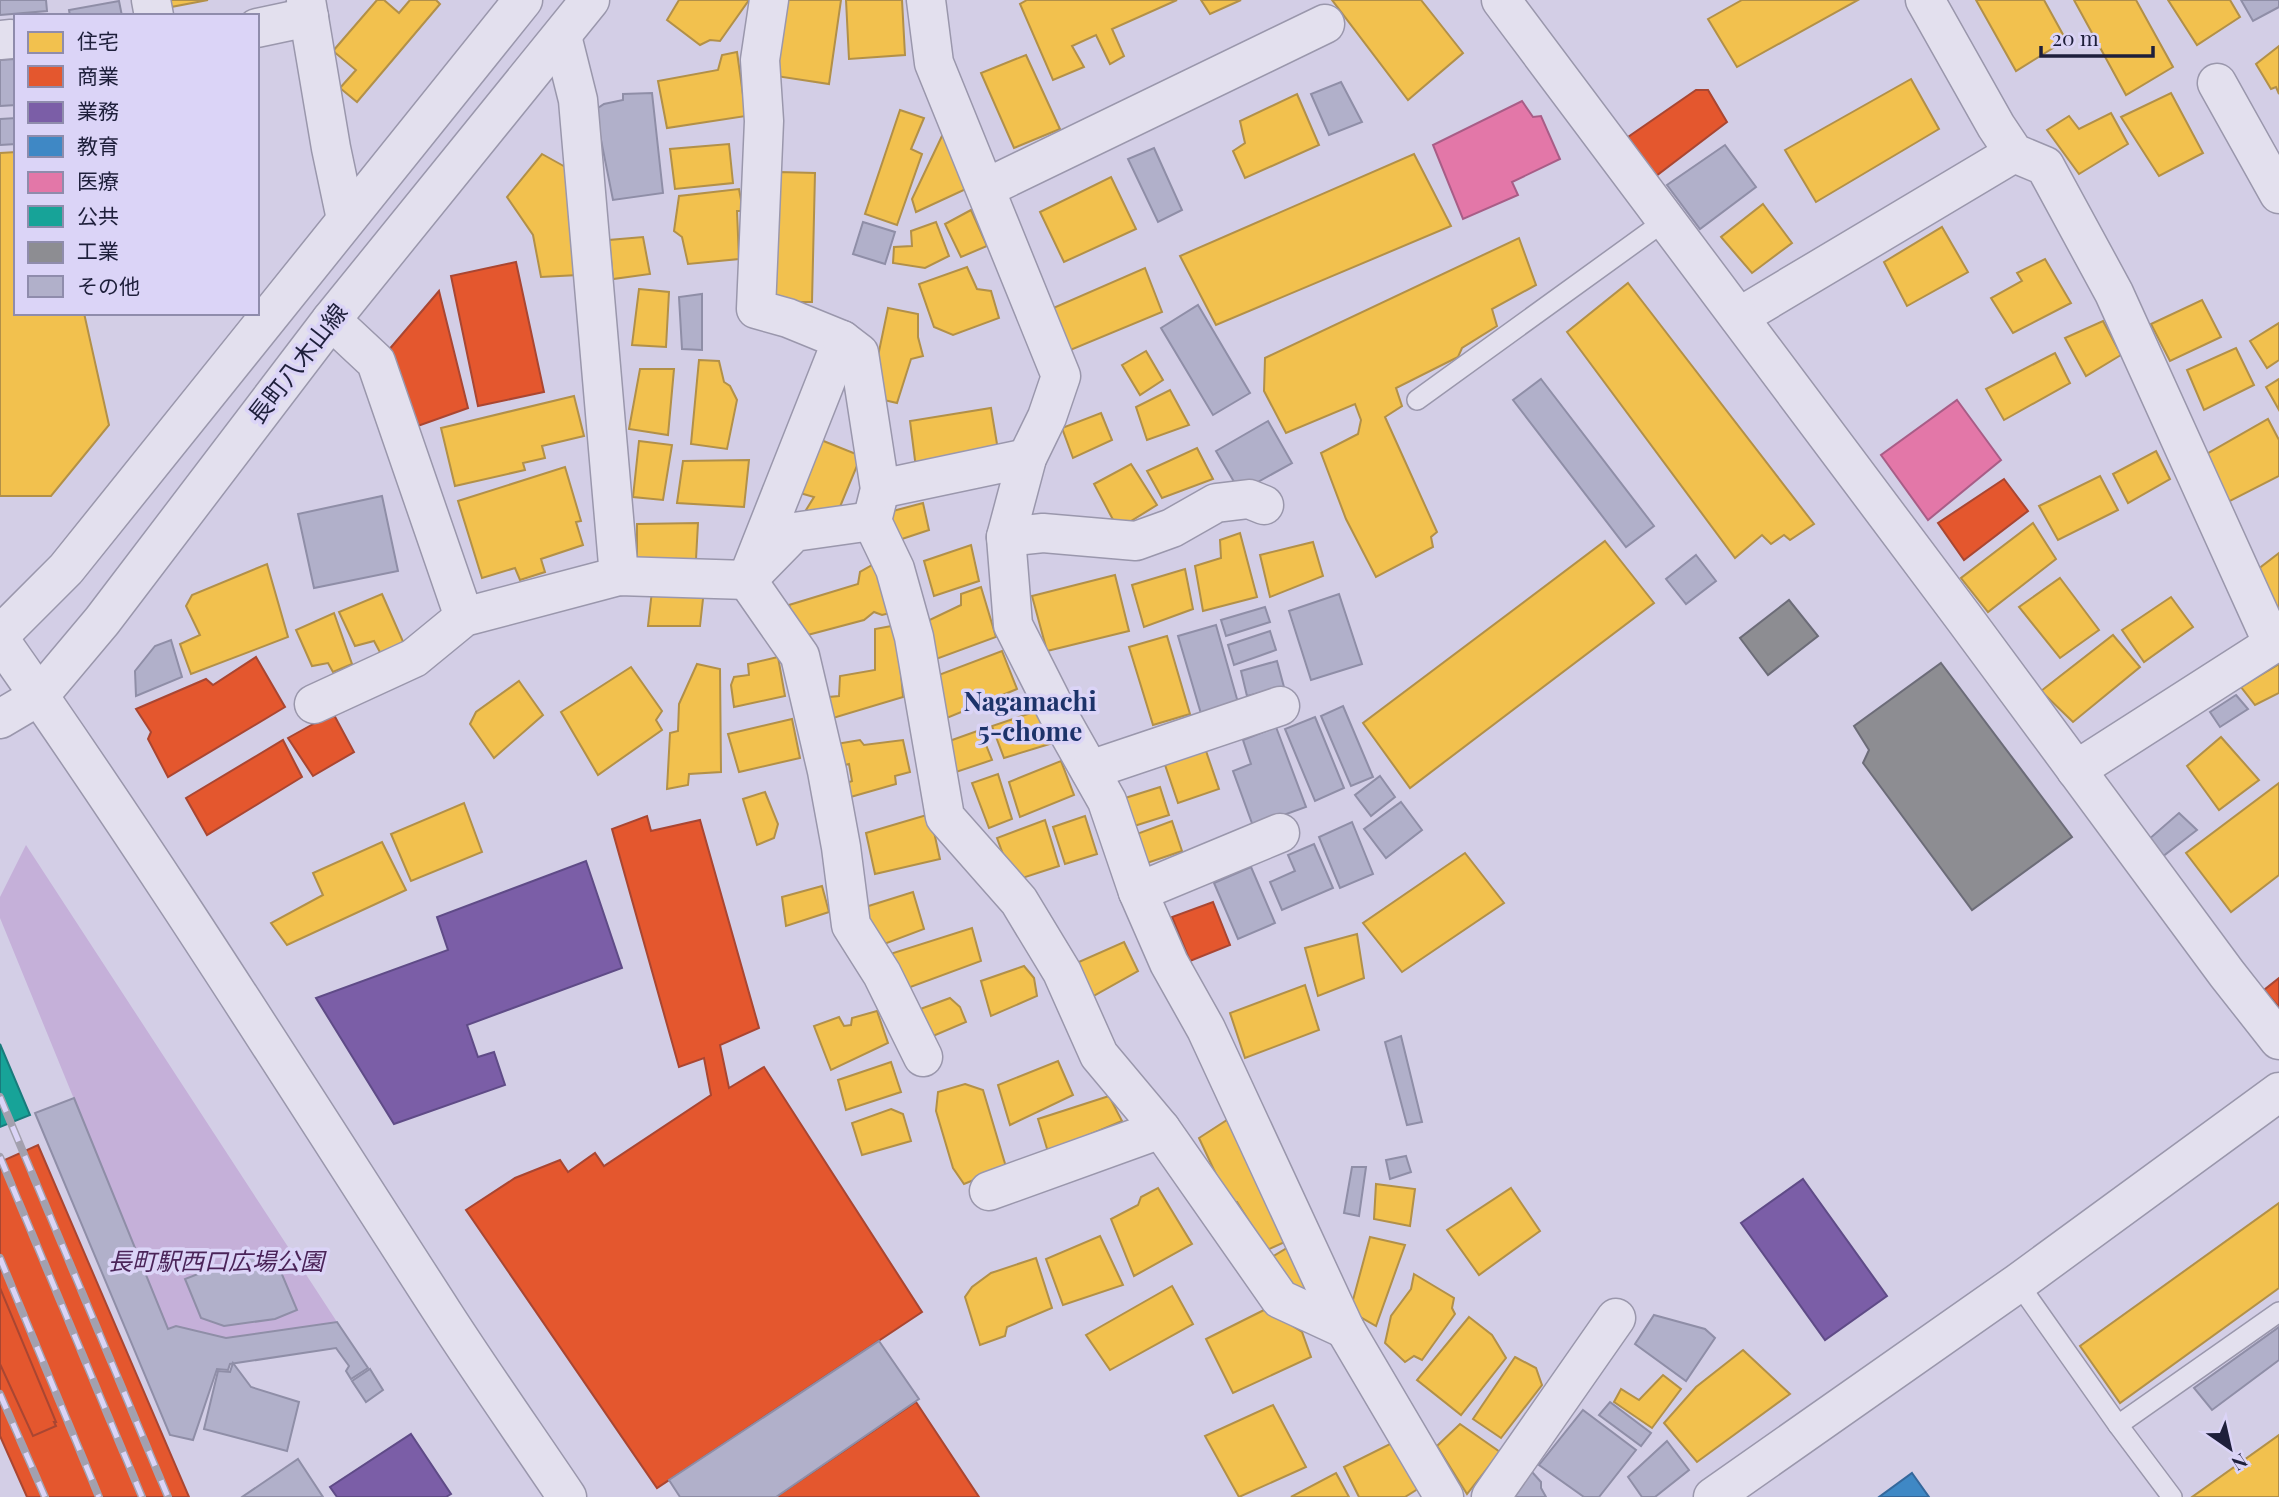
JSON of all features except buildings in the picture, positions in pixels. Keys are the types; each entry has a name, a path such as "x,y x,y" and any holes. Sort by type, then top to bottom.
{"street":[{"path":"523,0 66,569 0,638 176,897 444,1315 567,1497"},
{"name":"長町八木山線","path":"0,719 39,696 102,621 331,320 590,0"},
{"path":"769,0 760,60 764,121 756,309 788,318 842,340 859,352 876,505 914,637 946,817 1019,901 1062,972 1099,1055 1161,1129 1280,1299 1345,1329"},
{"path":"926,0 934,64 1061,376 1047,417 1027,458 1006,537 1013,625 1059,716 1107,801 1138,892 1169,963 1210,1038 1345,1329 1444,1497"},
{"path":"1501,0 2227,974 2279,1040"},
{"path":"1925,0 2014,153 2045,166 2115,293 2276,642 2076,770"},
{"path":"259,27 308,8 331,148 346,219"},
{"path":"986,188 1325,24"},
{"path":"562,36 578,100 619,576"},
{"path":"2217,83 2279,194"},
{"path":"1739,317 2014,153"},
{"path":"331,320 376,362 464,617"},
{"path":"747,580 842,340"},
{"path":"314,704 414,658 464,617 619,576 747,580 794,532 1027,458"},
{"path":"1006,537 1043,533 1136,541 1172,528 1216,503 1249,499 1264,505"},
{"path":"747,580 800,656 827,771 841,846 851,925 882,974 923,1057"},
{"path":"1090,770 1280,706"},
{"path":"1138,892 1280,833"},
{"path":"1713,1497 2018,1283 2279,1092"},
{"path":"989,1191 1161,1129"},
{"path":"1491,1497 1616,1318"}],"lane":[{"path":"1417,400 1666,220"},
{"path":"2018,1283 2172,1497"},
{"path":"2118,1425 2279,1312"}],"green space":[{"name":"長町駅西口広場公園","path":"26,845 337,1322 226,1338 176,1326 168,1329 0,918 0,897"}],"railway":[{"path":"0,1097 168,1497"},
{"path":"0,1157 142,1497"},
{"path":"0,1258 99,1497"},
{"path":"0,1394 45,1497"}],"district":[{"name":"Nagamachi 5-chome","path":"1030,717"}]}
